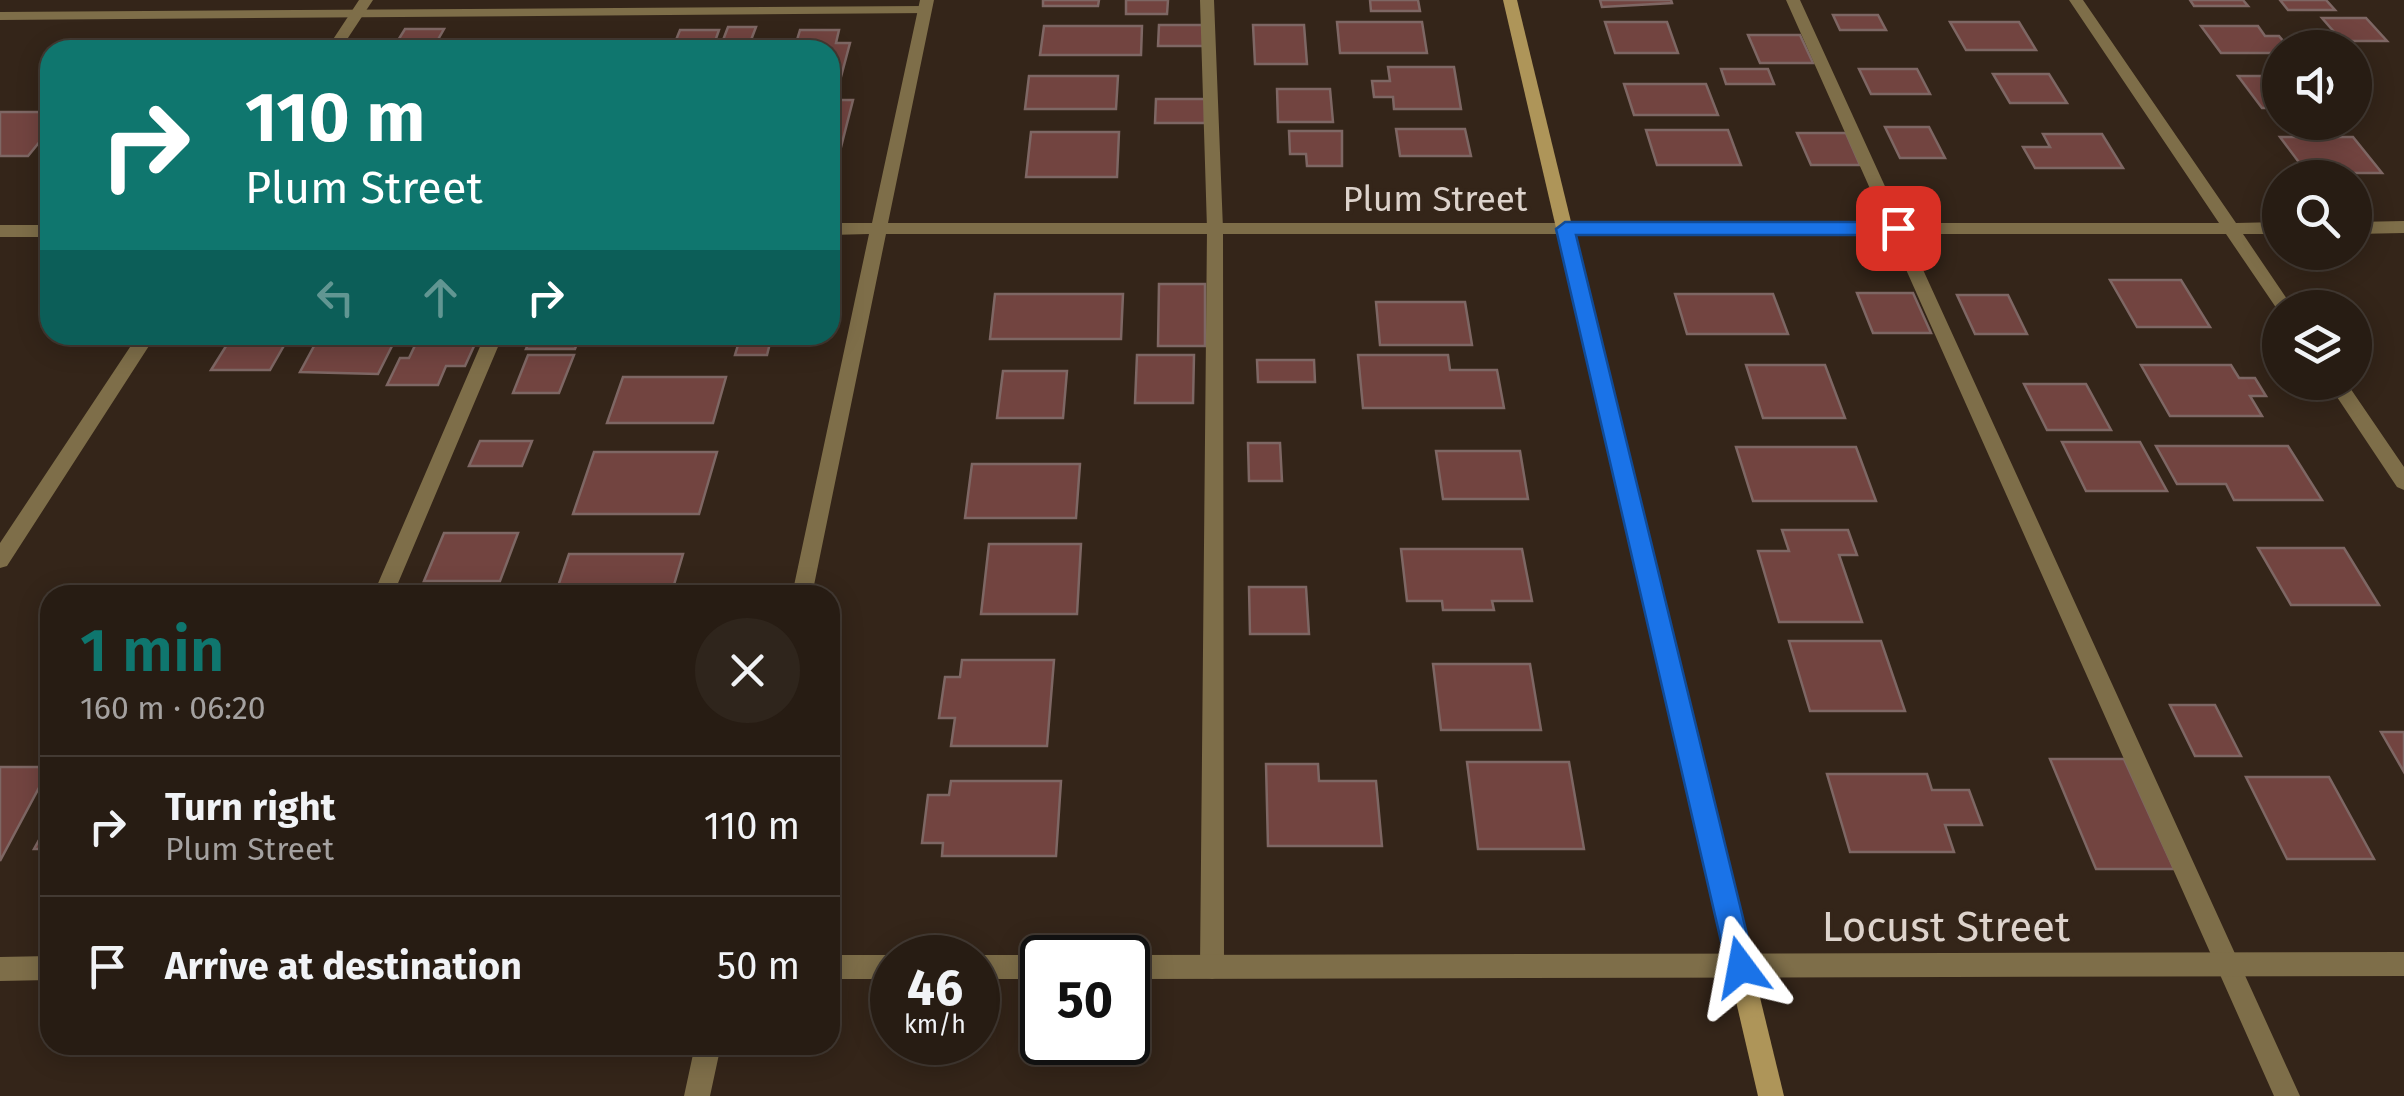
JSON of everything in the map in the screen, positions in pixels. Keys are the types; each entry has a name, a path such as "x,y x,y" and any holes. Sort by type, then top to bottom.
{"main road":[{"path":"1510,0 1772,1096"}],"street":[{"path":"340,40 366,0"},
{"path":"1207,0 1215,229 1212,967"},
{"path":"1793,0 2287,1096"},
{"path":"2076,0 2273,290"},
{"path":"0,16 355,17 926,5 804,585"},
{"path":"2372,228 2404,227"},
{"name":"Plum Street","path":"840,229 2262,228"},
{"path":"0,231 40,231"},
{"path":"0,560 140,345"},
{"path":"387,585 490,345"},
{"path":"2348,400 2404,482"},
{"name":"Locust Street","path":"1150,967 2404,964"},
{"path":"840,967 870,967"},
{"path":"0,968 40,968"},
{"path":"697,1096 706,1055"}],"building":[{"path":"1043,0 1099,0 1098,6 1043,6"},
{"path":"1126,0 1168,0 1167,14 1126,14"},
{"path":"1370,0 1418,0 1420,11 1371,11"},
{"path":"1600,0 1671,0 1672,3 1602,7"},
{"path":"2190,0 2243,0 2248,6 2194,6"},
{"path":"2280,0 2326,0 2335,10 2288,10"},
{"path":"1833,15 1878,15 1886,30 1840,30"},
{"path":"2322,18 2366,18 2387,41 2372,41 2372,30 2332,30"},
{"path":"1337,22 1422,22 1427,53 1340,53"},
{"path":"1605,22 1667,22 1678,53 1615,53"},
{"path":"1950,22 2019,22 2036,50 1966,50"},
{"path":"1159,25 1205,25 1205,46 1158,46"},
{"path":"1253,25 1304,25 1307,64 1255,64"},
{"path":"1044,26 1142,26 1141,55 1040,55"},
{"path":"2201,26 2258,26 2262,32 2262,53 2221,53"},
{"path":"728,27 756,27 751,40 723,40"},
{"path":"405,29 444,29 438,40 398,40"},
{"path":"680,30 719,30 716,40 676,40"},
{"path":"800,30 839,30 837,40 797,40"},
{"path":"1748,35 1800,35 1813,63 1760,63"},
{"path":"840,43 850,43 840,80"},
{"path":"1388,67 1454,67 1461,109 1394,109 1393,97 1374,97 1372,81 1390,81"},
{"path":"1721,69 1768,69 1774,84 1726,84"},
{"path":"1859,69 1917,69 1930,94 1871,94"},
{"path":"1993,74 2049,74 2067,103 2010,103"},
{"path":"1029,76 1118,76 1116,109 1025,109"},
{"path":"2238,76 2262,76 2262,108"},
{"path":"1624,84 1706,84 1718,115 1634,115"},
{"path":"1277,89 1330,89 1333,122 1278,122"},
{"path":"1156,99 1205,99 1205,123 1155,123"},
{"path":"840,100 853,100 840,151"},
{"path":"0,112 40,112 40,141 28,156 0,156"},
{"path":"1885,127 1929,127 1945,158 1900,158"},
{"path":"1396,129 1465,129 1471,156 1400,156"},
{"path":"1646,130 1728,130 1741,165 1657,165"},
{"path":"1289,131 1342,131 1342,166 1307,166 1306,154 1290,154"},
{"path":"1031,132 1119,132 1117,177 1026,177"},
{"path":"1797,133 1846,133 1860,165 1811,165"},
{"path":"2043,134 2102,134 2123,168 2035,168 2023,147 2050,147"},
{"path":"2282,140 2355,140 2372,160 2297,160"},
{"path":"2110,280 2181,280 2210,327 2137,327"},
{"path":"1159,284 1205,284 1205,346 1158,346"},
{"path":"1857,293 1913,293 1931,333 1873,333"},
{"path":"995,294 1123,294 1121,339 990,339"},
{"path":"1675,294 1773,294 1788,334 1687,334"},
{"path":"1957,295 2008,295 2027,334 1975,334"},
{"path":"1376,302 1465,302 1472,345 1380,345"},
{"path":"227,345 284,345 270,370 211,370"},
{"path":"315,345 392,345 378,374 300,372"},
{"path":"415,345 474,345 465,366 446,366 438,385 387,385 400,358 409,358"},
{"path":"528,345 576,345 575,349 526,349"},
{"path":"738,345 770,345 767,355 735,355"},
{"path":"528,355 574,355 559,393 513,393"},
{"path":"1137,355 1194,355 1193,403 1135,403"},
{"path":"1358,355 1448,355 1450,370 1497,370 1504,408 1363,408"},
{"path":"1257,360 1314,360 1315,382 1258,382"},
{"path":"1746,365 1825,365 1845,418 1763,418"},
{"path":"2141,365 2231,365 2239,378 2255,378 2262,389 2262,396 2250,396 2262,416 2170,416"},
{"path":"1003,371 1067,371 1063,418 997,418"},
{"path":"623,377 726,377 713,423 607,423"},
{"path":"2024,384 2086,384 2111,430 2047,430"},
{"path":"480,441 532,441 522,466 469,466"},
{"path":"2062,442 2140,442 2167,491 2086,491"},
{"path":"1248,443 1280,443 1282,481 1249,481"},
{"path":"2156,446 2288,446 2322,500 2234,500 2226,484 2177,484"},
{"path":"1736,447 1856,447 1876,501 1753,501"},
{"path":"1436,451 1520,451 1528,499 1443,499"},
{"path":"594,452 717,452 699,514 573,514"},
{"path":"972,464 1080,464 1076,518 965,518"},
{"path":"1782,530 1848,530 1857,555 1839,555 1862,622 1779,622 1758,551 1789,551"},
{"path":"444,533 518,533 500,581 424,581"},
{"path":"989,544 1081,544 1077,614 981,614"},
{"path":"2258,548 2344,548 2379,605 2291,605"},
{"path":"1401,549 1522,549 1532,601 1492,601 1494,610 1443,610 1442,601 1407,601"},
{"path":"569,554 683,554 674,585 558,585"},
{"path":"1249,587 1306,587 1309,634 1250,634"},
{"path":"1789,641 1881,641 1905,711 1810,711"},
{"path":"962,660 1054,660 1047,746 951,746 955,718 939,718 945,677 960,677"},
{"path":"1433,664 1530,664 1541,730 1441,730"},
{"path":"2170,705 2215,705 2241,756 2195,756"},
{"path":"2381,732 2404,732 2404,772"},
{"path":"2050,759 2124,759 2174,869 2096,869"},
{"path":"1467,762 1569,762 1584,849 1478,849"},
{"path":"1266,764 1318,764 1319,781 1376,781 1382,846 1268,846"},
{"path":"0,767 40,767 40,786 0,861"},
{"path":"1827,774 1927,774 1932,790 1969,790 1982,825 1945,825 1954,852 1850,852"},
{"path":"2246,777 2329,777 2374,859 2287,859"},
{"path":"951,781 1061,781 1056,856 942,856 943,843 922,843 928,795 949,795"}],"route":[{"path":"1741,967 1565,229 1898,228"}]}
